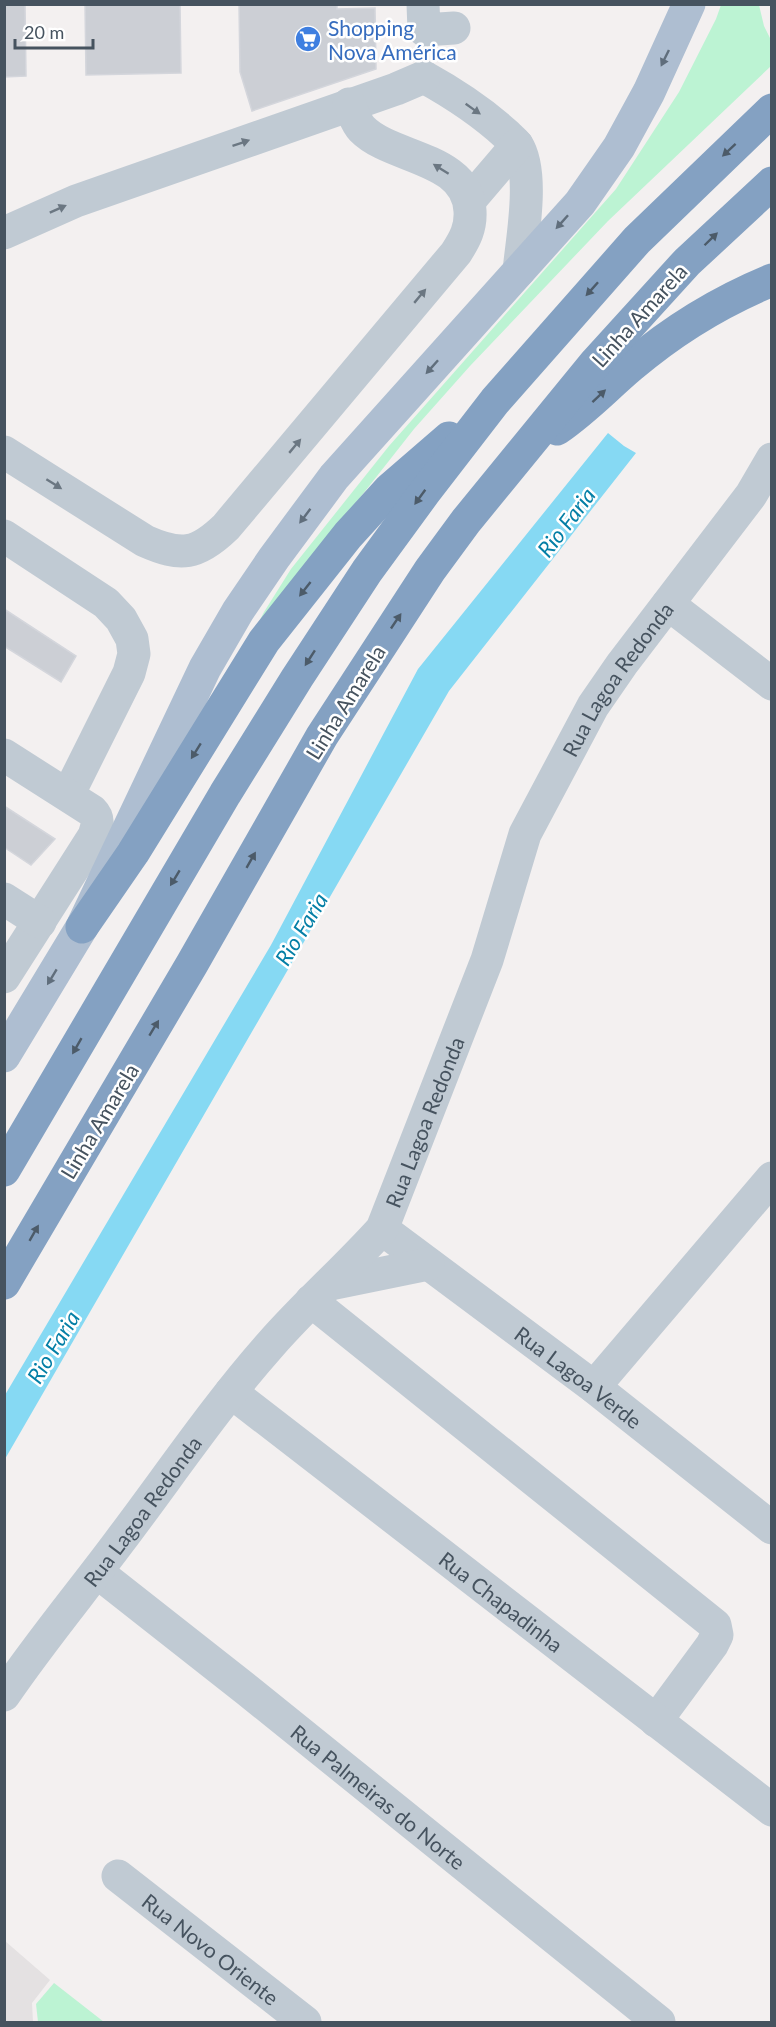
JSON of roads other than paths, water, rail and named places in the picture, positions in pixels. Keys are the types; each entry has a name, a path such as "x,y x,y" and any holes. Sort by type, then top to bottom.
{"highway":[{"path":"4,1170 220,804 297,678 374,562 495,401 637,240 771,110"},
{"name":"Linha Amarela","path":"4,1283 192,964 322,736 430,570 519,455 646,305 687,262 771,183"},
{"path":"519,455 582,412 632,366 688,323 771,280"},
{"path":"82,927 133,853 271,632 348,535 390,489 428,454 495,401"}],"main road":[{"path":"4,1056 82,927 205,668 238,611 334,477 580,203 619,147 649,92 689,4"}],"street":[{"path":"424,77 433,21"},
{"path":"424,77 494,123 517,145 528,187 519,271"},
{"path":"4,233 76,201 396,89 424,77"},
{"path":"4,452 144,541 164,549 183,553 198,549 211,542 226,528 467,237 470,200 456,179 437,166 384,144 362,128 349,104"},
{"path":"470,200 517,145"},
{"name":"Rua Lagoa Redonda","path":"4,1695 231,1392 271,1344 320,1292 352,1263 382,1229 487,960 525,834 593,706 622,664 751,495 771,459"},
{"path":"4,536 106,603 121,619 132,639 134,654 129,672 68,795"},
{"path":"668,604 771,684"},
{"path":"4,755 92,811 98,821 94,836 4,977"},
{"path":"4,899 40,922"},
{"path":"594,1387 771,1178"},
{"name":"Rua Lagoa Verde","path":"382,1229 594,1387 771,1528"},
{"path":"320,1292 428,1264"},
{"path":"320,1292 715,1625 717,1635 712,1645 656,1721"},
{"name":"Rua Chapadinha","path":"231,1392 771,1810"},
{"name":"Rua Palmeiras do Norte","path":"97,1572 659,2022"},
{"name":"Rua Novo Oriente","path":"118,1876 305,2022"}],"water":[{"name":"Rio Faria","path":"608,433 636,453 449,691 5,1459 5,1395 271,945 418,669"}],"place":[{"name":"Shopping Nova América","path":"308,39"}]}
